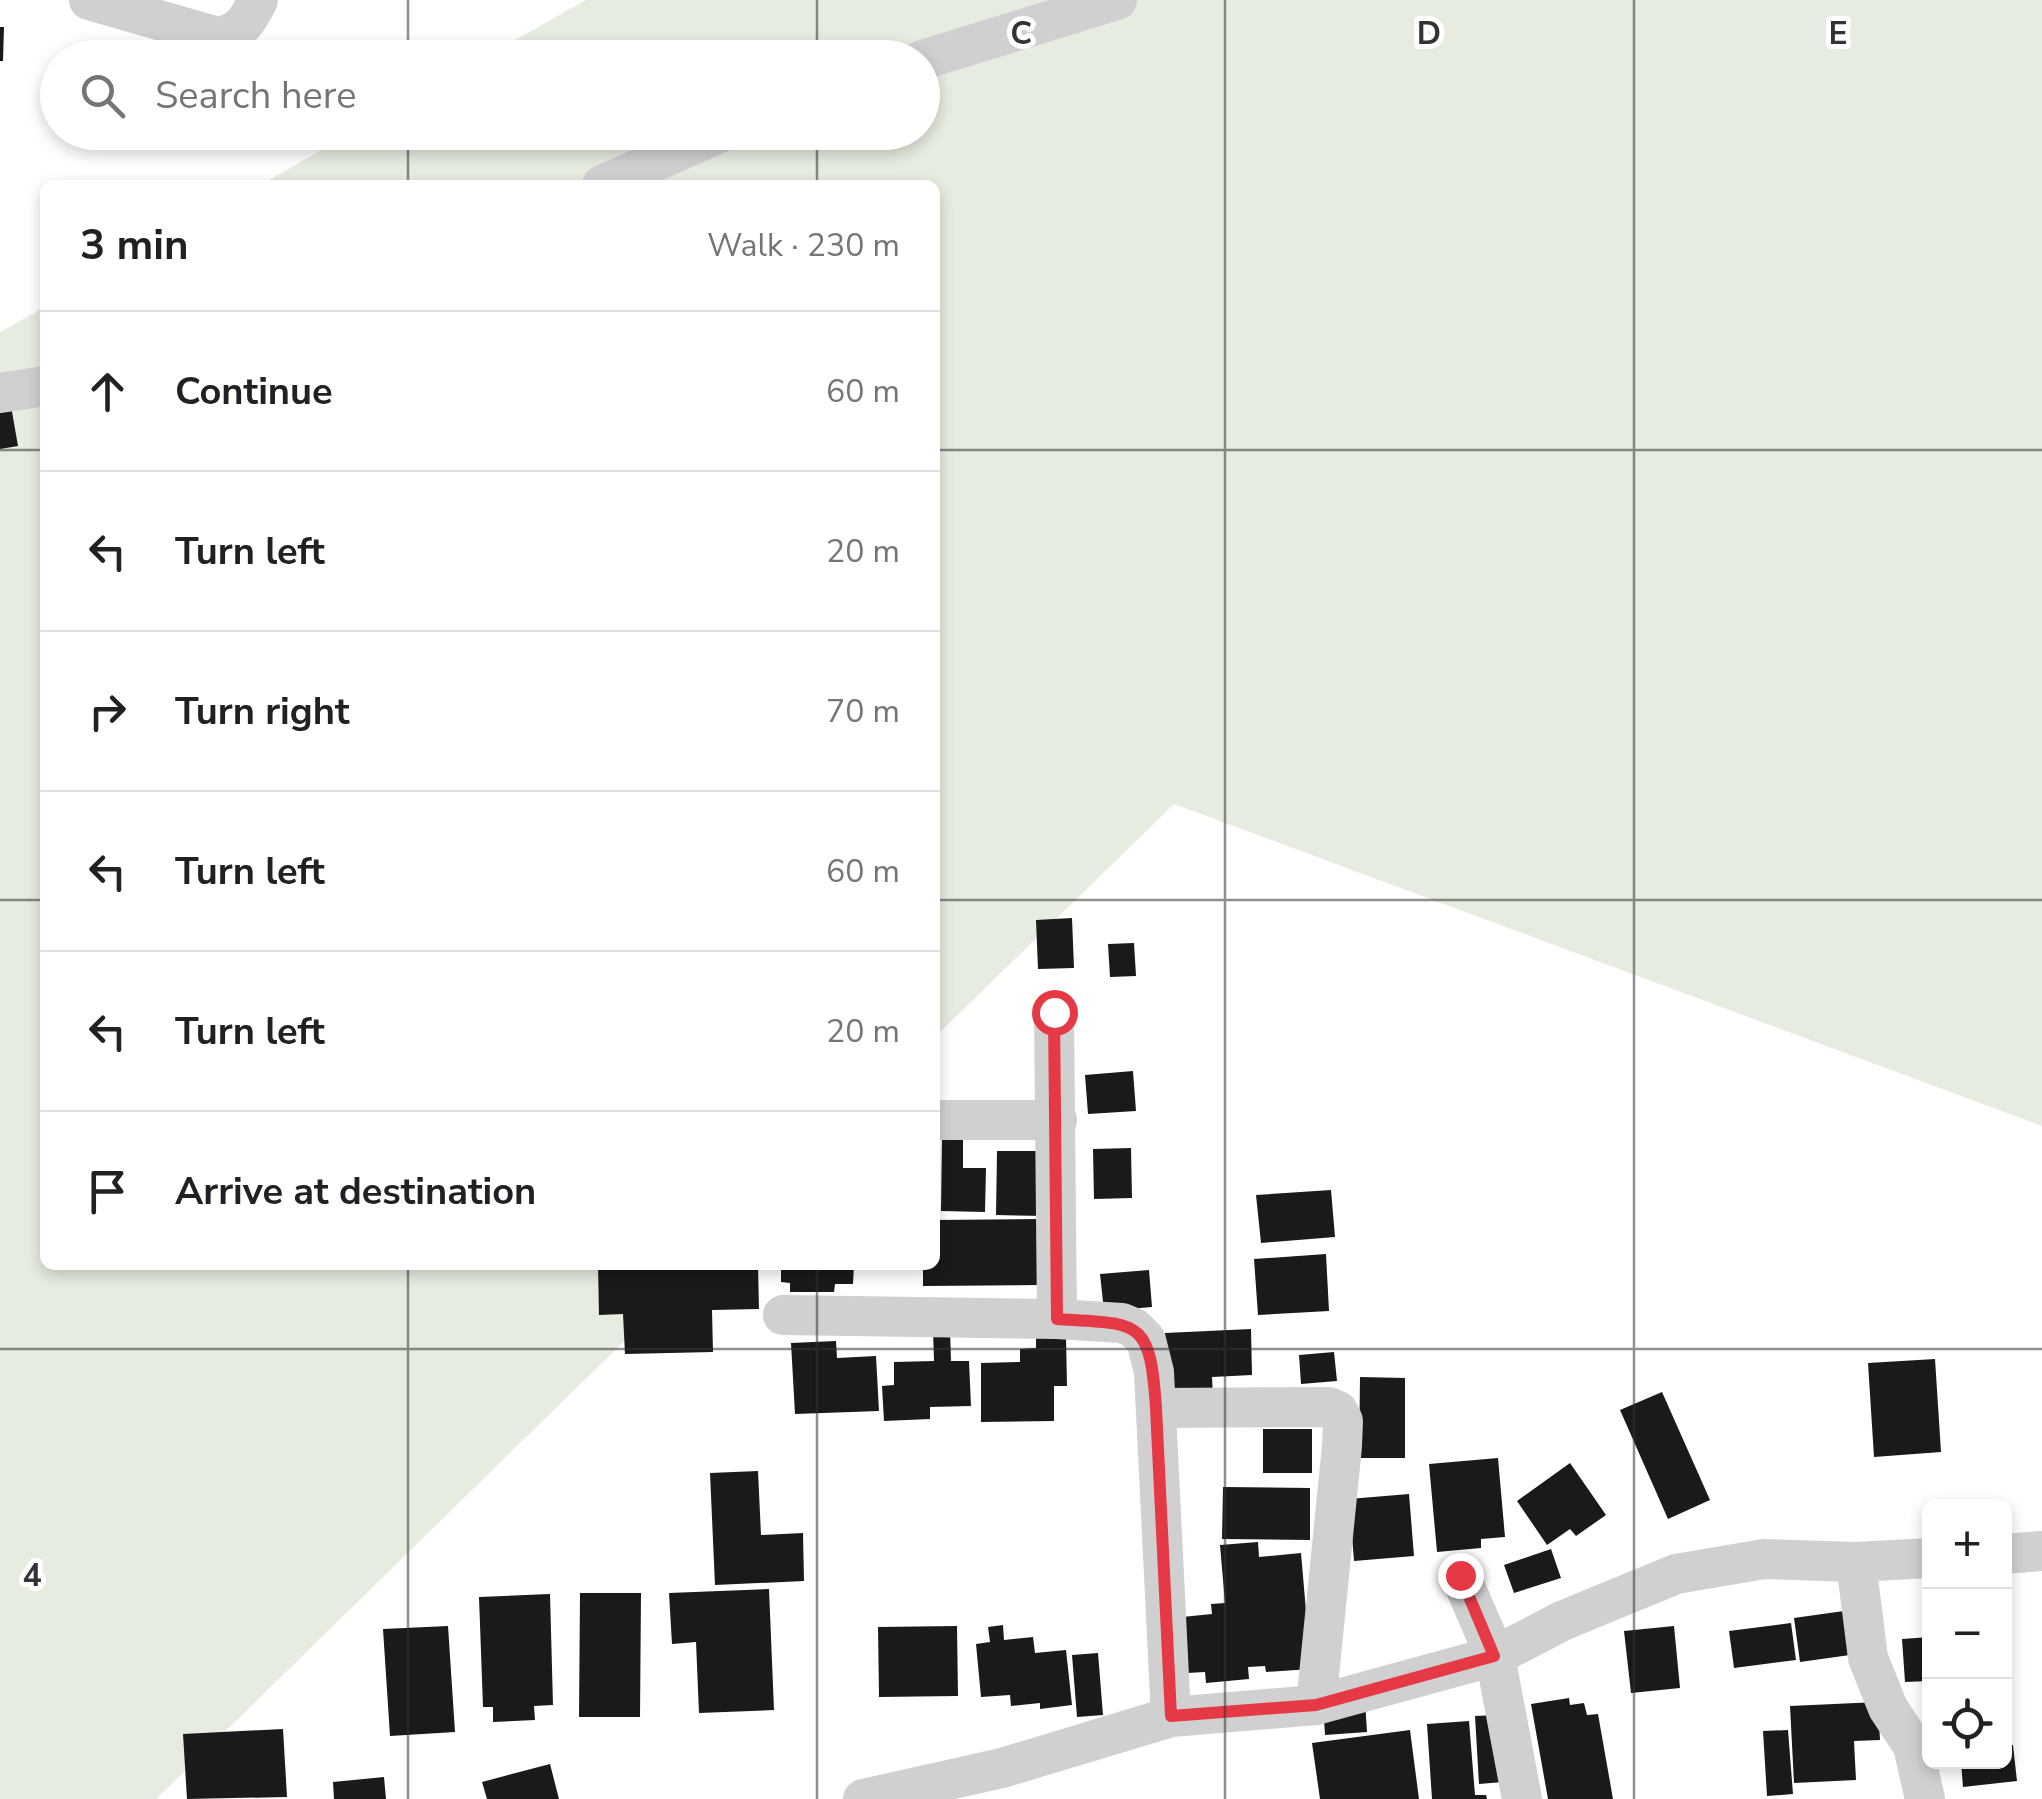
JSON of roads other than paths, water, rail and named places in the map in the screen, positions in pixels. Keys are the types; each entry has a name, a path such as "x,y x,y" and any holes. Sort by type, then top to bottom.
{"street":[{"path":"89,0 218,37 234,34 248,20 258,0"},
{"path":"940,54 1117,0"},
{"path":"613,180 681,150"},
{"path":"0,393 40,387"},
{"path":"1054,1012 1057,1319"},
{"path":"940,1120 1057,1120"},
{"path":"783,1315 1122,1323 1146,1340 1154,1372 1171,1716"},
{"path":"1156,1408 1329,1407 1338,1411 1343,1421 1342,1446 1316,1705"},
{"path":"2012,1553 2042,1551"},
{"path":"863,1799 1009,1783 1171,1716 1316,1705 1494,1656 1562,1621 1676,1574 1764,1559 1856,1562 1922,1558"},
{"path":"1856,1562 1868,1658 1888,1708 1913,1746 1925,1799"},
{"path":"1460,1575 1494,1656 1522,1799"}]}
